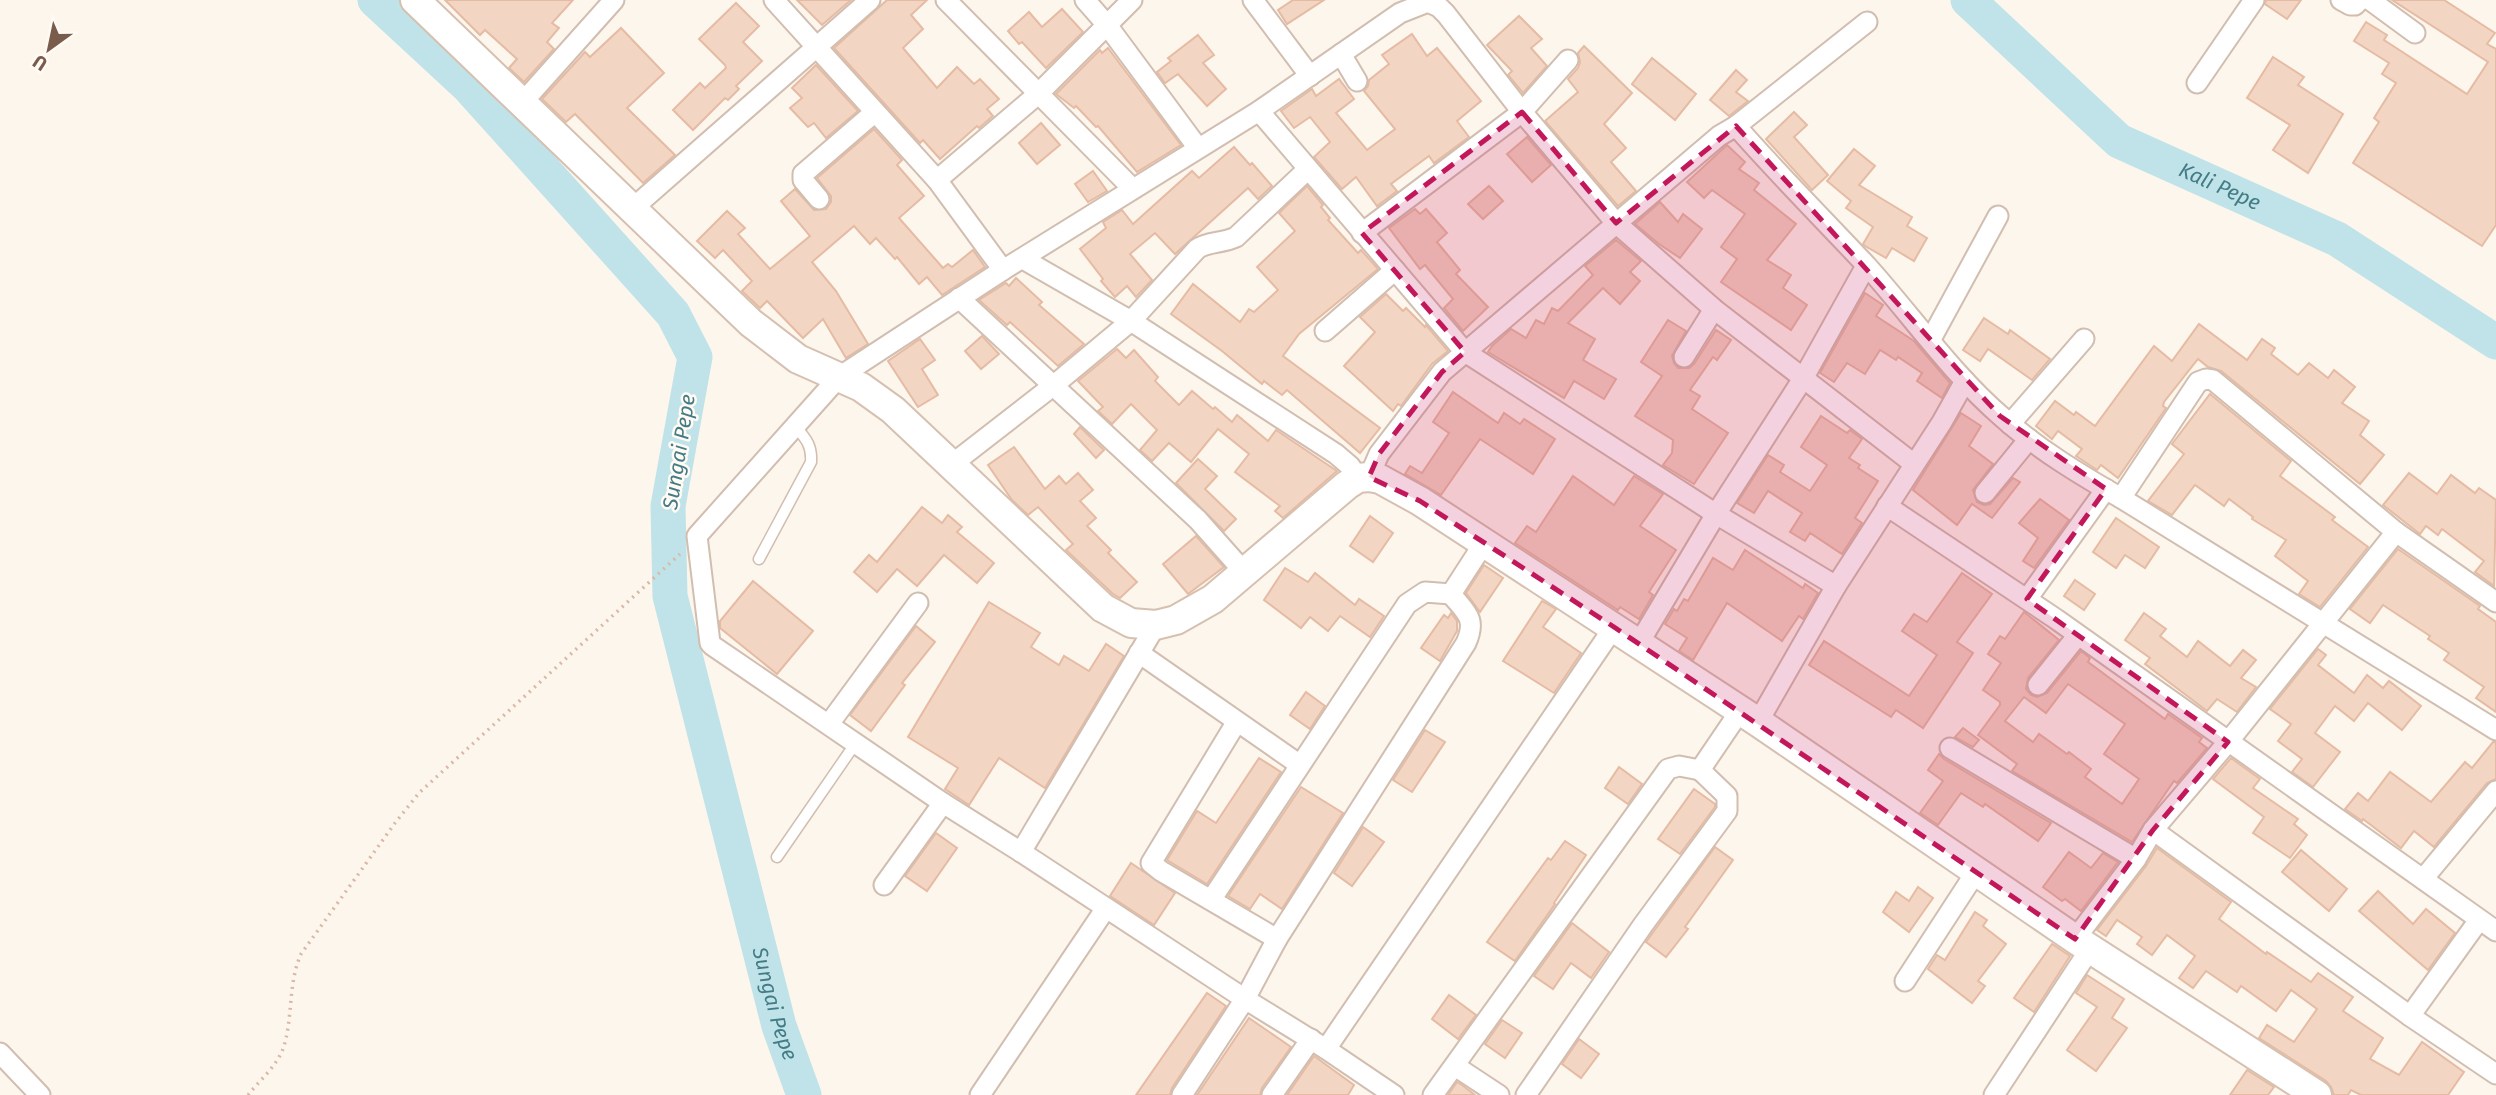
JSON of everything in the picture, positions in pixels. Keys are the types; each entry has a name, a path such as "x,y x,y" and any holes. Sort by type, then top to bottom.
{"main road":[{"path":"418,1 751,323 798,359 861,387 893,410 1103,608 1131,623 1156,625 1176,620 1213,598 1245,573 1347,485 1364,478 1391,484 1639,643 2083,944 2317,1095"}],"street":[{"path":"522,103 614,0"},
{"path":"774,0 937,180 1003,270"},
{"path":"632,209 870,0"},
{"path":"946,0 1132,188"},
{"path":"1085,0 1107,25 1198,148"},
{"path":"937,180 1038,94 1132,0"},
{"path":"1253,0 1310,76"},
{"path":"2197,83 2254,0"},
{"path":"2341,0 2355,5 2360,0"},
{"path":"2370,0 2415,33"},
{"path":"1394,1095 1367,1088 1319,1044 943,803 710,643 697,536 839,377 1132,188 1259,111 1400,13 1428,2 1446,14 1522,112 1616,223 1714,309 1913,464"},
{"path":"1023,259 1131,321 1336,454 1364,478 1379,454 1442,372 1719,136 1736,126 1867,22"},
{"path":"1341,54 1357,81"},
{"path":"1362,233 1522,112 1568,60"},
{"path":"1259,111 1465,352 1716,514 1836,586"},
{"path":"820,199 803,180 803,174 875,112"},
{"path":"1736,126 1866,266 1965,381 2010,424 2082,477 2496,730"},
{"path":"951,465 1131,321 1197,249 1204,244 1223,243 1236,237 1308,169"},
{"path":"1931,339 1997,216"},
{"path":"1639,643 1716,514 1804,377 1866,266"},
{"path":"1325,331 1395,270"},
{"path":"959,298 1198,520 1245,573"},
{"path":"1684,357 1714,309"},
{"path":"2010,424 2084,339"},
{"path":"2026,599 2113,494 2198,382 2206,379 2213,380 2396,532 2496,602"},
{"path":"1700,770 1749,716 1942,422 1965,381"},
{"path":"1985,494 2029,439"},
{"path":"1887,506 2305,793 2488,926 2410,1016"},
{"path":"1994,1095 2153,830 2228,742 2396,532"},
{"path":"1451,594 1483,543"},
{"path":"1182,1095 1245,999 1277,939 1466,643 1472,628 1470,618 1451,594 1425,592 1407,604 1211,900"},
{"path":"829,724 918,603"},
{"path":"1021,852 1156,625"},
{"path":"1272,1095 1319,1044 1614,627"},
{"path":"2038,685 2078,635"},
{"path":"1139,653 1300,765"},
{"path":"1236,723 1152,863 1161,871 1277,939"},
{"path":"1950,748 2136,859"},
{"path":"1433,1095 1668,769 1679,766 1700,770 1727,796 1727,811 1643,925 1527,1095"},
{"path":"2423,879 2496,792"},
{"path":"884,885 943,803"},
{"path":"2153,830 2410,1016 2496,1074"},
{"path":"1905,981 1976,872"},
{"path":"981,1095 1106,908"},
{"path":"0,1053 40,1095"},
{"path":"1455,1066 1499,1095"}],"lane":[{"path":"759,559 811,462 808,441 795,426"},
{"path":"777,857 855,744"}],"path":[{"path":"248,1095 279,1058 284,1045 295,967 301,954 395,823 419,793 682,552"}],"highlighted area":[{"path":"1522,112 1616,223 1736,126 2000,416 2106,489 2027,599 2228,742 2153,830 2075,939 1614,627 1420,501 1369,477 1379,454 1442,372 1465,352 1362,233"}],"building":[{"path":"445,0 573,0 552,23 559,28 547,42 554,49 524,82 509,68 517,59 485,30 480,35"},
{"path":"797,0 851,0 822,25"},
{"path":"887,0 927,0 911,15 923,29 903,48 937,88 957,67 974,84 980,79 999,99 987,109 993,116 979,128 977,126 940,159 923,140 920,143 834,48"},
{"path":"1293,0 1324,0 1287,24 1278,10"},
{"path":"2266,0 2301,0 2287,19 2265,4"},
{"path":"2392,0 2444,0 2495,33 2487,44 2496,49 2496,225 2482,246 2353,163 2379,122 2374,118 2396,83 2382,74 2389,63 2354,41 2366,22 2387,35 2384,40 2467,94 2488,62"},
{"path":"736,3 759,26 743,42 762,61 736,86 739,89 728,100 725,98 693,130 673,110 700,83 705,88 726,68 699,39"},
{"path":"1062,9 1083,32 1046,68 1008,31 1029,12 1042,27"},
{"path":"1519,16 1542,39 1531,48 1547,66 1523,93 1508,75 1512,71 1487,45"},
{"path":"621,28 664,73 627,108 675,155 643,183 575,114 566,122 542,99 585,52 590,57"},
{"path":"1412,34 1427,56 1437,48 1481,101 1457,121 1469,137 1434,163 1429,156 1391,184 1397,191 1377,206 1356,177 1342,189 1314,157 1330,142 1310,117 1294,128 1281,111 1312,89 1316,96 1339,79 1354,99 1336,113 1367,150 1395,129 1364,91 1369,80 1389,64 1382,55"},
{"path":"1198,35 1214,55 1203,63 1226,89 1207,106 1178,74 1165,83 1157,72 1171,61 1168,58"},
{"path":"1584,46 1632,93 1604,124 1626,148 1611,162 1636,191 1618,206 1545,121 1578,92 1568,79 1578,68 1578,53"},
{"path":"1108,48 1181,145 1137,172 1098,126 1076,106 1074,108 1056,94 1100,50 1102,53"},
{"path":"2273,57 2304,77 2298,85 2343,114 2308,173 2273,150 2290,125 2247,98"},
{"path":"1652,58 1696,94 1675,120 1632,84"},
{"path":"816,65 858,111 826,138 814,123 808,127 790,108 802,98 792,88"},
{"path":"1736,70 1747,80 1736,92 1748,101 1729,116 1710,100"},
{"path":"1794,112 1807,125 1794,137 1828,175 1812,190 1766,139"},
{"path":"1041,123 1060,145 1037,164 1019,143"},
{"path":"874,129 902,160 897,165 924,196 899,218 943,268 948,264 952,267 973,250 985,267 942,295 927,277 919,284 897,257 895,259 876,238 870,244 854,226 812,262 836,291 868,344 846,358 823,319 803,338 767,301 760,308 742,291 752,281 723,250 715,258 697,241 727,211 745,228 738,234 770,269 810,236 781,201 795,189 814,210 826,209 831,202 831,196 817,178"},
{"path":"1527,137 1551,165 1532,182 1507,154"},
{"path":"1727,145 1745,162 1739,169 1759,183 1754,190 1796,224 1767,260 1791,275 1783,288 1807,305 1791,330 1721,282 1737,259 1721,247 1745,214 1712,190 1704,198 1687,182"},
{"path":"1234,147 1272,186 1258,199 1248,188 1175,254 1155,233 1130,254 1152,280 1136,297 1127,286 1115,297 1080,249 1106,228 1103,222 1122,210 1133,224 1192,171 1199,178"},
{"path":"1854,149 1875,166 1859,185 1912,217 1907,226 1927,238 1914,261 1892,248 1886,258 1865,246 1863,244 1873,227 1846,208 1851,201 1827,181"},
{"path":"1093,171 1107,191 1088,202 1075,184"},
{"path":"1307,186 1323,205 1321,207 1330,218 1328,220 1358,253 1361,250 1378,269 1299,334 1283,356 1380,428 1360,453 1287,390 1282,395 1264,381 1262,384 1171,314 1193,284 1240,322 1249,309 1254,312 1278,290 1257,267 1295,231 1279,213"},
{"path":"1489,186 1503,201 1483,219 1468,204"},
{"path":"1660,202 1678,222 1683,214 1702,229 1680,258 1635,224"},
{"path":"1415,209 1420,214 1426,209 1447,233 1437,242 1460,270 1456,274 1488,307 1463,331 1444,308 1453,299 1425,265 1420,269 1389,228"},
{"path":"1616,240 1641,261 1630,272 1640,281 1620,304 1603,288 1568,323 1595,339 1583,360 1616,379 1604,399 1574,381 1564,398 1488,352 1511,329 1526,338 1536,320 1544,324 1552,308 1558,311 1593,275 1585,266"},
{"path":"1016,278 1042,302 1039,305 1084,344 1058,366 1010,322 1007,325 979,300 1006,283 1009,286"},
{"path":"1865,293 1883,305 1876,316 1914,341 1950,383 1942,398 1917,381 1922,373 1898,357 1896,360 1880,350 1865,374 1847,363 1834,382 1820,373"},
{"path":"1386,294 1403,311 1406,308 1425,327 1426,325 1448,351 1432,364 1401,406 1398,404 1393,411 1344,366 1375,332 1360,317"},
{"path":"1984,318 2008,334 2010,330 2050,359 2032,380 1988,349 1980,361 1963,350"},
{"path":"1668,320 1686,331 1672,356 1678,368 1689,368 1694,364 1716,330 1731,340 1717,360 1713,357 1690,390 1700,396 1692,409 1728,433 1694,484 1663,465 1672,453 1673,440 1635,416 1662,376 1641,362"},
{"path":"2199,324 2247,360 2262,339 2275,348 2271,354 2298,375 2309,363 2328,378 2334,370 2355,387 2342,403 2369,421 2360,435 2384,455 2360,484 2221,371 2208,367 2198,359 2164,402 2163,406 2166,408 2118,478 2101,465 2097,470 2076,456 2082,449 2058,431 2052,439 2036,426 2055,401 2095,426 2154,346 2172,361"},
{"path":"982,336 999,354 981,369 965,351"},
{"path":"920,339 935,360 922,369 938,395 918,407 888,361"},
{"path":"1117,349 1126,358 1134,350 1158,377 1155,381 1179,405 1192,391 1232,422 1237,415 1268,441 1276,430 1337,471 1283,518 1275,511 1280,506 1235,472 1249,454 1218,429 1191,462 1169,443 1152,461 1140,450 1157,430 1131,404 1112,424 1098,411 1103,407 1078,381"},
{"path":"1453,392 1498,423 1504,413 1520,424 1524,419 1555,439 1533,474 1480,439 1441,495 1405,474 1410,466 1422,473 1449,433 1433,422"},
{"path":"2210,394 2291,461 2280,476 2335,517 2332,520 2368,547 2320,607 2299,594 2308,581 2275,556 2286,540 2252,519 2253,517 2229,499 2224,506 2195,485 2172,515 2148,501 2184,454 2172,444"},
{"path":"1961,413 1981,426 1969,446 1993,464 1973,490 1977,502 1990,504 2013,478 2020,482 1992,518 1972,504 1957,525 1913,490"},
{"path":"1821,416 1847,433 1850,430 1862,439 1849,458 1860,465 1858,468 1878,481 1855,518 1862,523 1842,554 1810,533 1805,541 1790,532 1802,513 1768,491 1754,513 1737,503 1768,455 1784,465 1780,472 1810,491 1827,465 1801,447"},
{"path":"1080,427 1104,450 1096,458 1074,434"},
{"path":"1014,447 1045,489 1059,476 1066,484 1078,473 1093,490 1080,501 1096,518 1087,526 1111,550 1108,553 1137,582 1120,598 1066,550 1073,544 1038,507 1028,515 1012,500 988,465"},
{"path":"1198,459 1217,476 1205,489 1236,519 1224,531 1176,483"},
{"path":"2409,473 2437,494 2451,475 2475,493 2479,488 2496,500 2494,586 2475,572 2484,561 2442,529 2438,535 2426,526 2420,534 2383,505"},
{"path":"1573,476 1614,505 1634,476 1663,494 1640,526 1676,550 1649,592 1653,595 1639,619 1620,607 1618,610 1515,543 1527,526 1536,532"},
{"path":"2040,499 2069,520 2034,568 2023,561 2038,538 2019,523"},
{"path":"922,507 942,523 948,515 962,527 957,532 994,563 977,583 944,555 917,586 897,569 877,592 854,572 869,555 877,562"},
{"path":"1370,516 1393,533 1373,562 1350,546"},
{"path":"2116,518 2159,547 2145,568 2125,555 2116,568 2093,552"},
{"path":"1196,536 1224,567 1188,594 1163,564"},
{"path":"2398,549 2480,606 2478,609 2496,622 2496,712 2476,698 2484,687 2444,660 2449,653 2428,639 2430,636 2383,605 2370,623 2350,609"},
{"path":"1745,550 1803,588 1805,584 1818,593 1803,619 1799,616 1782,641 1727,603 1693,660 1679,651 1687,638 1665,624 1684,599 1688,601 1713,558 1733,570"},
{"path":"1484,565 1503,578 1480,612 1466,593"},
{"path":"1285,568 1308,582 1315,573 1355,605 1359,599 1384,616 1370,637 1340,616 1328,631 1310,617 1301,628 1264,600"},
{"path":"1962,573 1992,594 1957,642 1973,653 1923,728 1896,710 1891,717 1809,665 1824,641 1909,696 1937,655 1902,631 1914,614 1927,622"},
{"path":"2075,580 2095,594 2084,610 2064,596"},
{"path":"753,581 813,631 777,674 720,628 720,621"},
{"path":"1542,601 1556,609 1543,627 1581,653 1554,693 1503,661"},
{"path":"989,602 1040,633 1031,647 1059,665 1064,656 1089,671 1106,644 1124,656 1045,788 999,758 969,805 945,789 958,768 908,737"},
{"path":"2024,612 2059,640 2028,678 2026,689 2031,695 2037,697 2047,693 2081,651 2090,658 2088,662 2165,719 2168,714 2202,738 2199,742 2207,748 2177,783 2174,781 2132,842 2012,771 2017,764 1978,735 2000,705 2000,702 1983,690 2001,663 1988,654 2000,636 2005,639","holes":["2068,684 2125,724 2104,754 2139,779 2122,804 2085,777 2091,769 2069,752 2067,754 2039,734 2033,742 2005,721 2024,697 2046,713"]},
{"path":"1451,613 1457,621 1457,631 1440,661 1421,648 1444,615 1448,618"},
{"path":"2144,613 2166,629 2160,636 2187,657 2198,641 2230,666 2243,650 2256,660 2241,678 2256,687 2237,712 2217,699 2207,711 2145,664 2150,658 2125,640"},
{"path":"916,626 935,642 902,683 905,685 871,731 850,715"},
{"path":"2318,649 2326,655 2318,665 2354,693 2367,675 2383,688 2389,681 2421,706 2402,730 2368,703 2354,721 2335,706 2315,733 2340,752 2313,787 2292,772 2302,759 2278,741 2291,724 2270,709"},
{"path":"1306,692 1325,706 1310,729 1290,715"},
{"path":"1963,728 1979,740 1973,747 1955,737"},
{"path":"1425,730 1445,742 1412,792 1393,780"},
{"path":"2493,742 2496,742 2496,779 2487,783 2434,847 2414,831 2401,848 2345,809 2358,793 2368,801 2390,772 2431,802 2465,762 2472,768"},
{"path":"1939,754 2051,823 2038,841 1985,804 1983,807 1961,793 1938,825 1920,813 1943,781 1928,770"},
{"path":"1259,758 1281,772 1207,884 1167,860 1197,811 1216,823"},
{"path":"2231,758 2260,779 2253,788 2298,819 2294,824 2307,835 2290,858 2253,833 2264,817 2213,779"},
{"path":"1619,767 1642,784 1628,804 1605,788"},
{"path":"1301,787 1343,813 1282,909 1260,894 1250,909 1228,896"},
{"path":"1694,789 1715,804 1715,807 1680,854 1658,839"},
{"path":"1363,827 1384,842 1352,886 1334,873"},
{"path":"936,833 957,848 927,891 905,876"},
{"path":"1565,841 1586,855 1515,961 1487,942 1548,858 1551,860"},
{"path":"1715,847 1733,860 1685,927 1688,929 1666,957 1646,942"},
{"path":"2157,848 2231,902 2219,919 2266,954 2267,952 2311,982 2318,973 2353,997 2343,1011 2383,1038 2370,1059 2399,1075 2422,1042 2464,1072 2448,1095 2361,1095 2351,1090 2348,1095 2334,1095 2326,1081 2259,1038 2267,1025 2294,1042 2317,1009 2291,990 2276,1011 2241,986 2237,992 2206,971 2193,988 2179,978 2195,956 2167,935 2152,955 2137,944 2142,937 2117,920 2106,936 2097,930"},
{"path":"2301,850 2347,889 2329,911 2282,872"},
{"path":"2069,852 2091,868 2103,853 2118,862 2081,911 2043,887"},
{"path":"1131,863 1175,893 1154,925 1110,896"},
{"path":"1918,887 1933,898 1909,932 1883,912 1896,892 1909,901"},
{"path":"2378,891 2413,924 2426,909 2455,933 2428,970 2359,911"},
{"path":"1975,912 1987,920 1983,926 2006,944 1978,981 1985,986 1972,1003 1928,969 1937,955 1945,960"},
{"path":"1572,923 1609,952 1591,978 1571,963 1553,989 1534,976"},
{"path":"2052,944 2070,956 2034,1012 2014,998"},
{"path":"2087,975 2124,999 2112,1018 2127,1028 2096,1071 2067,1050 2097,1007 2076,993"},
{"path":"1207,993 1226,1006 1170,1095 1136,1095"},
{"path":"1449,995 1476,1015 1458,1039 1432,1019"},
{"path":"1249,1018 1291,1047 1262,1088 1260,1095 1197,1095"},
{"path":"1502,1020 1522,1033 1505,1058 1485,1044"},
{"path":"1579,1039 1599,1054 1581,1078 1562,1064"},
{"path":"1314,1056 1354,1085 1348,1095 1287,1095"},
{"path":"2247,1070 2274,1087 2268,1095 2230,1095"},
{"path":"1457,1082 1462,1085 1475,1095 1448,1095"}],"waterway":[{"name":"Sungai Pepe","path":"375,0 469,87 673,314 695,357 668,506 670,596 779,1026 804,1095"},
{"name":"Kali Pepe","path":"1968,0 2119,141 2337,239 2496,342"}]}
